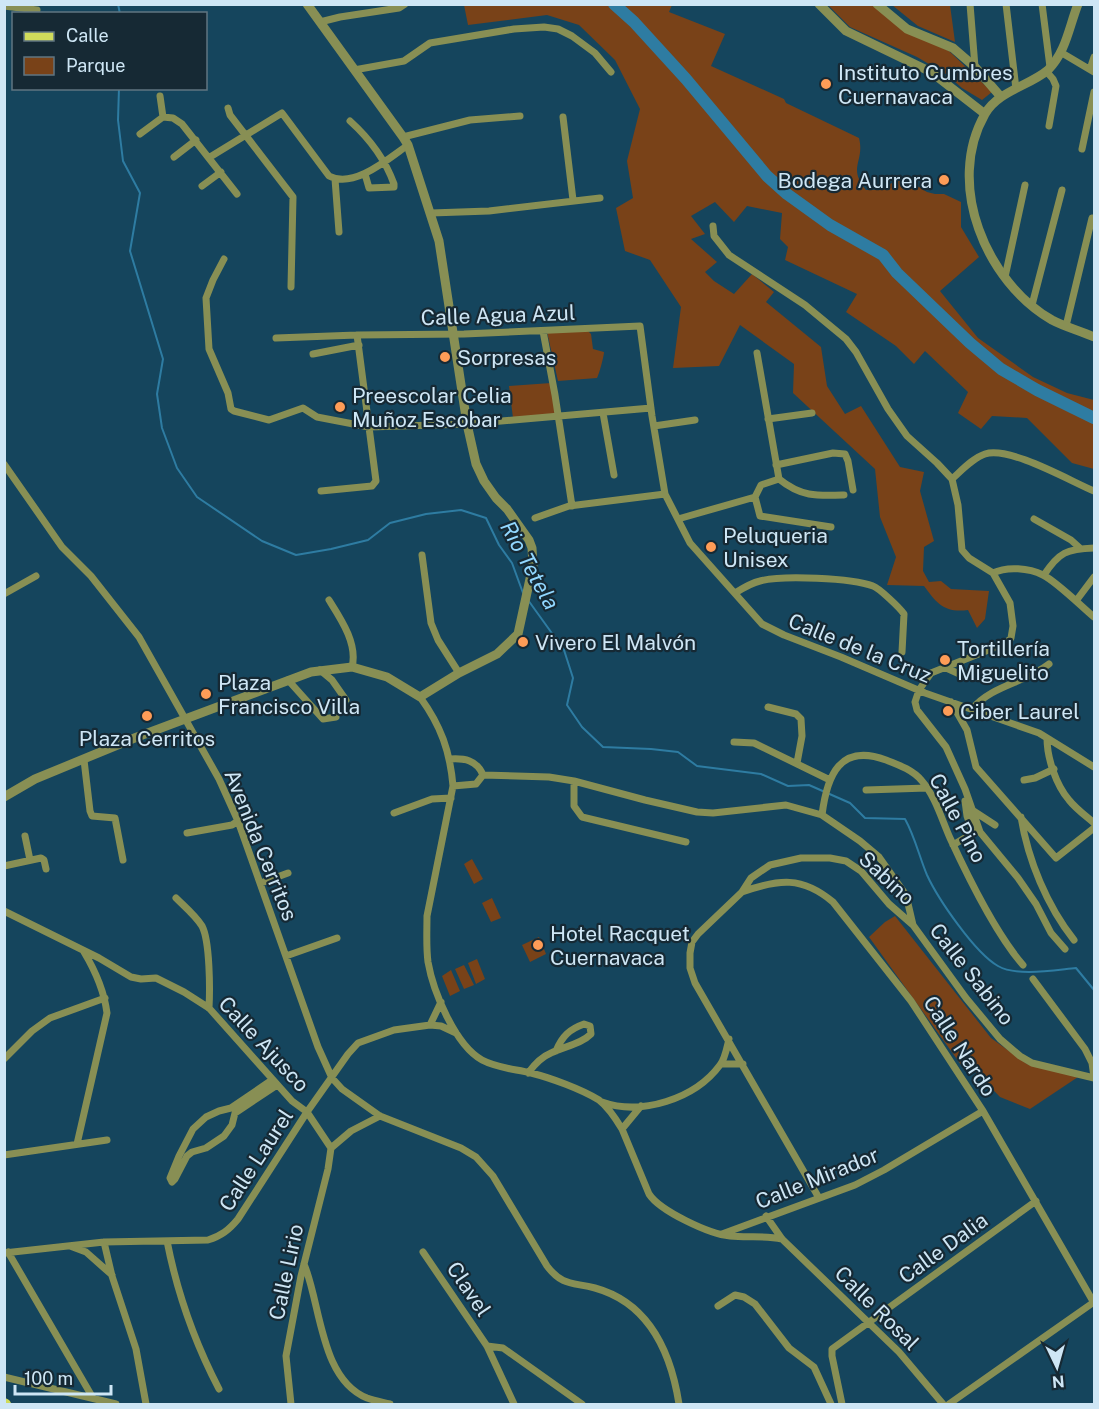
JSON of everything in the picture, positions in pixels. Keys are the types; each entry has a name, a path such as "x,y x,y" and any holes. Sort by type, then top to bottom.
{"street":[{"path":"307,4 405,141 439,241 467,424 476,464 484,481 529,540 532,548 533,565 518,634 497,654 459,673 420,697"},
{"path":"320,22 399,8 405,4"},
{"path":"819,4 846,31 931,72 985,114"},
{"path":"877,4 907,29 953,48 975,67 1001,97"},
{"path":"970,4 975,67"},
{"path":"1006,4 1016,89"},
{"path":"1042,4 1048,69 1056,86 1049,126"},
{"path":"1078,4 1062,53 1048,69 1001,97 985,114 969,162 969,175 978,227 1005,277 1032,305 1053,320 1095,337"},
{"path":"4,6 37,10"},
{"path":"354,70 404,61 430,43 513,29 544,27 558,29 572,36 595,54 610,72"},
{"path":"1062,53 1092,70 1095,57"},
{"path":"1082,149 1095,92"},
{"path":"160,96 163,117"},
{"path":"228,108 230,115 293,197 291,287"},
{"path":"210,157 282,113 329,176 335,179 365,174 386,162 405,141 470,120 520,116"},
{"path":"140,134 163,117 173,118 182,124 196,140 237,194"},
{"path":"563,117 573,200"},
{"path":"350,121 386,162 394,187 369,188 365,174"},
{"path":"174,157 196,140"},
{"path":"202,186 221,172"},
{"path":"335,179 339,232"},
{"path":"1005,277 1025,185"},
{"path":"1032,305 1062,190"},
{"path":"431,213 489,211 600,198"},
{"path":"1066,326 1092,218"},
{"path":"713,226 714,236 729,255 805,305 846,339 907,436 952,479 958,504 962,550 969,558 993,573 1009,599 1013,626 1011,638 1006,643 931,673 919,690 915,702 917,710 946,747 965,789 980,832 1018,878 1036,904 1047,926 1065,949"},
{"path":"224,259 208,291 207,308 209,349 220,370 231,409 269,420 303,408 317,417 369,427 467,424 651,408"},
{"name":"Calle Agua Azul","path":"276,338 453,334 640,326"},
{"name":"Calle de la Cruz","path":"640,326 665,494 690,543 766,626 919,690 1010,721 1047,738 1095,767"},
{"path":"543,331 572,506"},
{"path":"321,491 375,484 357,335"},
{"path":"313,354 359,345"},
{"path":"757,353 779,479 790,488 805,494 844,495"},
{"path":"768,419 812,412"},
{"path":"603,413 614,475"},
{"path":"654,426 695,420"},
{"path":"776,465 833,453 845,454 853,490"},
{"path":"952,479 982,455 1003,453 1095,491"},
{"name":"Avenida Cerritos","path":"4,464 62,547 90,576 139,637 219,779 238,821 318,1047 332,1078"},
{"path":"779,479 761,485 755,497 760,516 831,527"},
{"path":"535,518 572,506 665,494"},
{"path":"678,519 755,497"},
{"path":"1034,519 1071,540 1080,549"},
{"path":"1044,575 1059,555 1070,550 1095,548"},
{"path":"422,555 431,623 438,640 459,673"},
{"path":"993,573 1007,569 1044,575 1095,617"},
{"path":"4,594 36,576"},
{"path":"1076,601 1095,577"},
{"path":"735,593 748,585 773,578 830,580 870,585 877,588 904,614 902,652"},
{"path":"329,600 350,641 354,658 352,667"},
{"path":"972,709 984,697 1009,684 1034,675 1049,664"},
{"path":"4,797 35,780 288,680 320,670 352,667 387,677 420,697 441,733 450,759 453,786 427,916 428,961 441,1002 456,1033 471,1052 482,1060 500,1067 554,1080 612,1105 641,1106 663,1103 686,1094 721,1064 729,1039"},
{"path":"944,667 966,677"},
{"path":"320,670 332,680 346,700"},
{"path":"288,680 323,719 336,717"},
{"path":"951,702 967,730 976,767 1056,858 1095,828"},
{"path":"768,707 796,714 801,719 802,736 796,763"},
{"path":"1047,738 1048,754 1062,791 1070,802 1095,823"},
{"path":"734,742 754,743 829,782"},
{"name":"Calle Pino","path":"822,815 829,782 838,765 844,760 865,754 916,774 927,788 993,920 1014,955 1023,965"},
{"path":"450,759 472,761 481,769 483,775"},
{"path":"84,760 90,811 92,816 115,818 123,860"},
{"path":"1024,780 1035,778 1053,769"},
{"name":"Calle Sabino","path":"453,786 476,784 483,775 549,777 574,781 697,812 786,805 822,815 879,857 906,895 913,924 966,998 1000,1039 1020,1056 1046,1068 1095,1078"},
{"path":"574,781 574,806 582,817 686,842"},
{"path":"866,790 927,788"},
{"path":"953,844 973,833 967,816 965,789"},
{"path":"394,813 432,799 450,798"},
{"path":"972,810 995,825"},
{"path":"1021,816 1027,846 1036,870 1065,928 1074,940"},
{"path":"188,833 232,825 238,821"},
{"path":"25,836 30,860"},
{"path":"4,866 43,858 46,869"},
{"name":"Sabino","path":"819,1198 695,983 690,968 692,942 742,892 751,878 770,865 801,858 830,858 846,861 861,871 889,904 913,924"},
{"path":"761,871 764,884"},
{"path":"261,883 288,873"},
{"name":"Calle Nardo","path":"742,892 776,882 805,884 821,892 833,902 910,1001 983,1111 1094,1303"},
{"path":"176,898 194,916 205,932 210,982 209,1008"},
{"name":"Calle Ajusco","path":"4,911 134,978 156,978 209,1008 274,1083 307,1112 331,1148"},
{"path":"286,956 337,938"},
{"path":"76,1144 107,1013 105,998 96,974 84,952"},
{"path":"1033,979 1085,1049 1092,1063 1095,1078"},
{"path":"4,1059 32,1031 50,1018 105,998"},
{"path":"430,1025 441,1002"},
{"path":"528,1072 540,1059 588,1037 591,1034 591,1026 584,1024 568,1032 562,1038 556,1051"},
{"name":"Calle Laurel","path":"6,1252 104,1242 208,1240 224,1233 232,1227 307,1112 358,1043 394,1030 430,1025 445,1027 456,1033"},
{"path":"721,1064 743,1064"},
{"path":"332,1078 342,1089 380,1116 461,1148 476,1157 493,1176 547,1266 556,1277 566,1283 593,1287 609,1293 640,1313 651,1327 661,1347 679,1404"},
{"path":"233,1111 232,1125 224,1136 206,1148 192,1152 183,1160 176,1179 172,1182 170,1178 193,1129 206,1117 219,1111 233,1111 274,1083"},
{"path":"600,1101 622,1129 654,1202 666,1211 722,1234 782,1239"},
{"path":"622,1129 641,1106"},
{"name":"Calle Mirador","path":"722,1234 855,1185 983,1111"},
{"path":"331,1148 351,1131 380,1116"},
{"path":"4,1155 107,1140"},
{"path":"184,1144 185,1149 192,1152"},
{"name":"Calle Lirio","path":"291,1404 285,1356 331,1148"},
{"name":"Calle Dalia","path":"842,1404 831,1352 869,1321 1036,1201"},
{"name":"Calle Rosal","path":"766,1216 782,1239 869,1321 943,1404"},
{"path":"167,1241 174,1277 199,1346 219,1389"},
{"path":"104,1242 112,1276 136,1349 146,1404"},
{"path":"68,1245 86,1252 112,1276"},
{"path":"6,1252 93,1398"},
{"name":"Clavel","path":"423,1252 487,1346 514,1404"},
{"path":"304,1264 331,1360 346,1382 358,1392 367,1398 390,1404"},
{"path":"718,1306 735,1295 744,1296 755,1304 789,1348 814,1367 831,1404"},
{"path":"949,1404 1094,1303"},
{"path":"487,1346 503,1348 582,1404"},
{"path":"4,1377 116,1404"}],"green space":[{"path":"464,5 672,5 669,12 725,34 711,66 784,99 786,103 859,138 860,153 857,170 860,182 866,190 882,188 903,177 927,192 944,194 961,202 961,227 979,257 940,291 978,338 1033,377 1067,393 1094,400 1094,469 1072,463 1027,418 992,416 981,429 958,413 968,392 925,351 914,364 896,346 846,312 857,294 785,260 788,247 780,239 782,213 747,206 734,222 715,202 691,216 705,234 691,239 717,262 705,272 734,294 752,274 774,292 766,302 821,347 827,386 845,414 861,406 900,467 924,472 920,491 934,541 924,547 923,571 929,582 941,581 951,589 989,591 985,619 977,628 968,610 953,610 942,606 924,586 887,585 896,557 880,517 875,469 793,393 794,364 740,325 719,366 673,368 681,307 650,260 625,251 616,208 633,198 627,161 640,109 615,60 579,25 547,15 468,25"},
{"path":"828,5 872,5 901,29 949,51 992,92 982,100 962,88 946,74 917,57 850,27"},
{"path":"892,5 950,5 955,42 918,26"},
{"path":"586,329 591,334 593,349 604,352 597,378 558,381 547,332"},
{"path":"551,383 556,415 513,418 509,386"},
{"path":"472,859 483,879 474,884 464,864"},
{"path":"492,898 501,918 491,922 482,903"},
{"path":"895,916 991,1038 1027,1064 1078,1077 1030,1109 1000,1097 970,1066 964,1069 869,937"},
{"path":"539,937 546,954 530,962 522,945"},
{"path":"477,959 485,979 476,984 468,963"},
{"path":"464,965 474,985 464,989 455,969"},
{"path":"451,970 460,991 450,996 442,976"}],"waterway":[{"name":"Rio Tetela","path":"118,4 120,12"},
{"path":"614,4 634,22 686,79 767,176 787,194 830,225 883,255 897,273 970,343 1001,369 1094,418"},
{"name":"Rio Tetela","path":"119,90 118,120 123,161 140,193 130,251 163,359 157,394 162,428 177,468 197,497 262,541 296,555 368,540 390,523 426,514 461,510 486,518 499,545 512,563 523,593"},
{"name":"Rio Tetela","path":"528,600 564,650 573,678 567,705 582,727 603,747 678,752 697,766 761,774 788,786 809,785 850,803 865,818 905,819 927,875 958,925 979,950 998,966 1015,971 1036,972 1076,968 1094,990"}],"place":[{"name":"Instituto Cumbres Cuernavaca","path":"826,84"},
{"name":"Bodega Aurrera","path":"944,180"},
{"name":"Sorpresas","path":"445,357"},
{"name":"Preescolar Celia Muñoz Escobar","path":"340,407"},
{"name":"Peluqueria Unisex","path":"711,547"},
{"name":"Vivero El Malvón","path":"523,642"},
{"name":"Tortillería Miguelito","path":"945,660"},
{"name":"Plaza Francisco Villa","path":"206,694"},
{"name":"Ciber Laurel","path":"948,711"},
{"name":"Plaza Cerritos","path":"147,716"},
{"name":"Hotel Racquet Cuernavaca","path":"538,945"}]}
